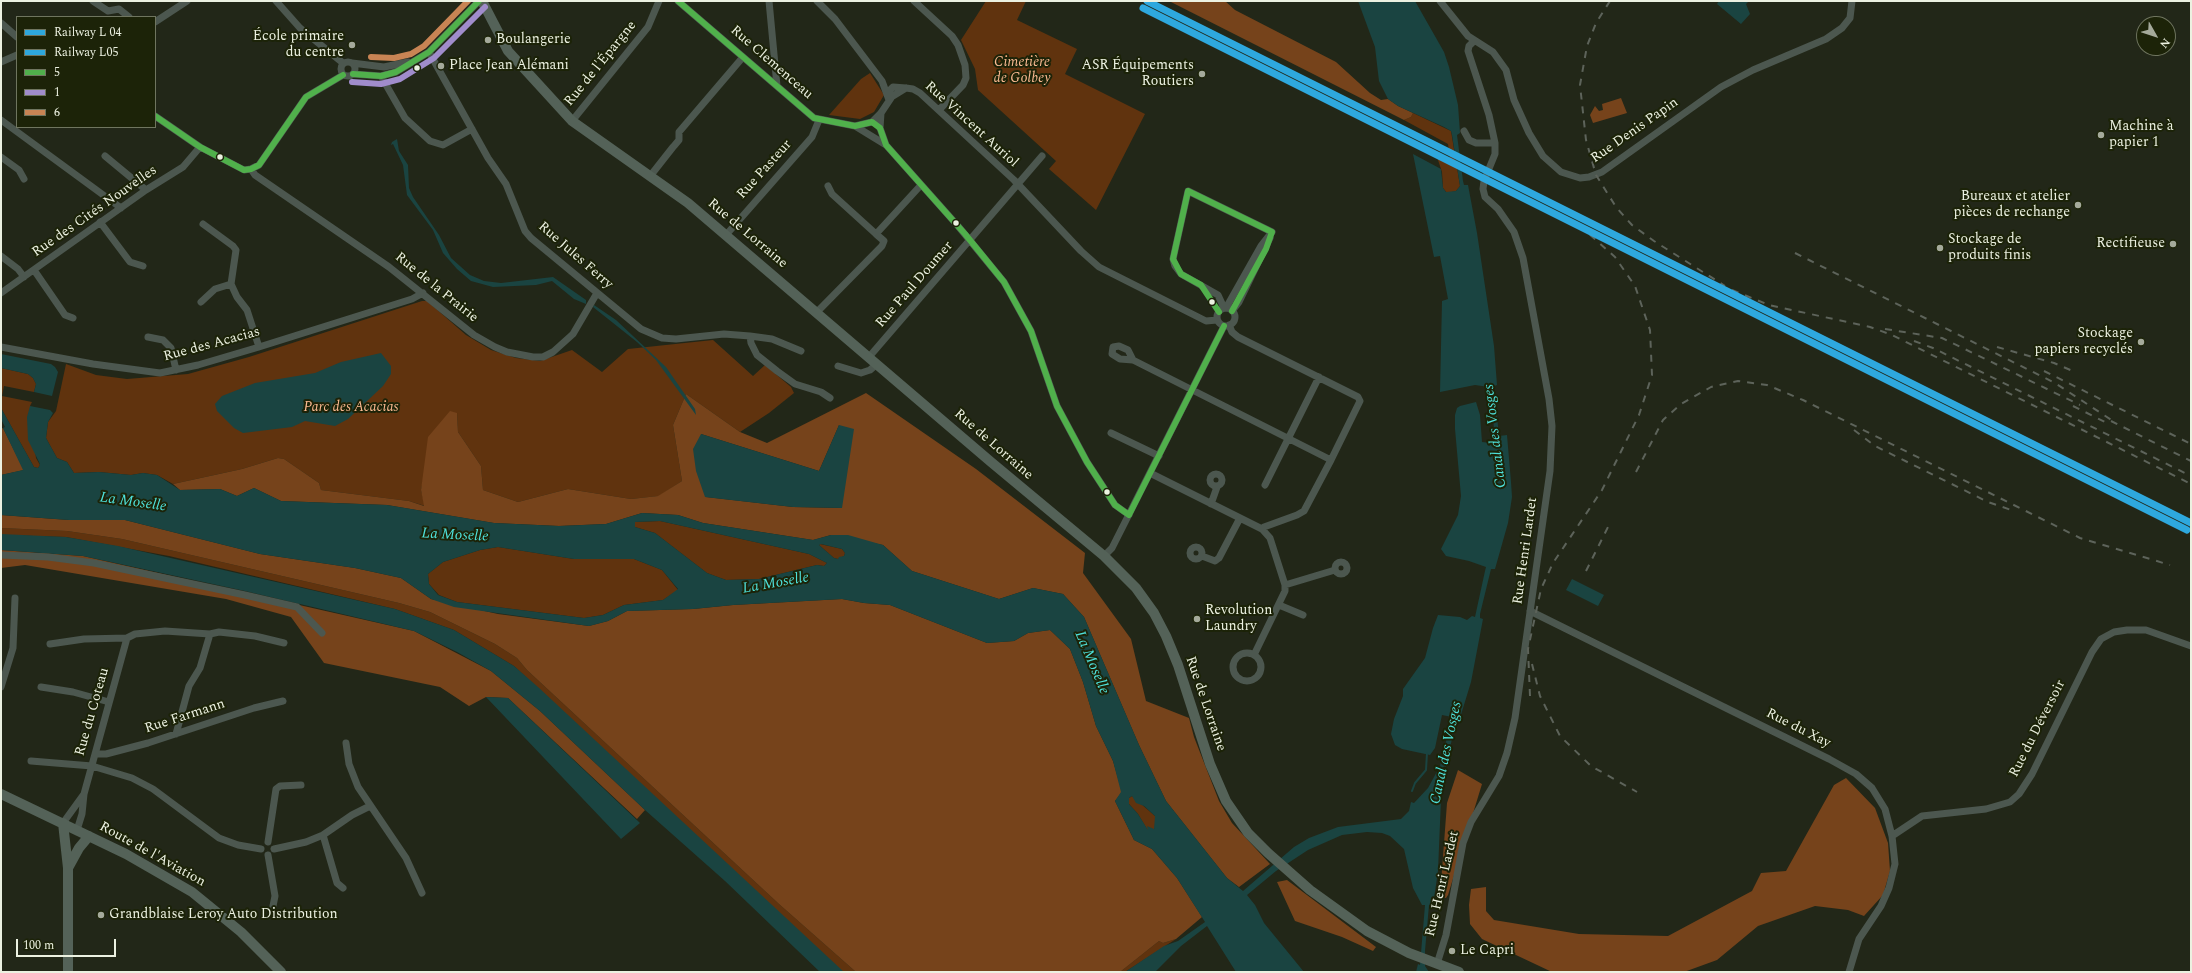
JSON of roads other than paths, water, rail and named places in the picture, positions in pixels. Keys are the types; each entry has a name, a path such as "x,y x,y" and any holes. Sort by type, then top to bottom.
{"main road":[{"name":"Rue de Lorraine","path":"481,1 508,51 572,121 651,175 726,235 997,467 1104,556 1136,588 1154,613 1178,665 1210,764 1223,795 1234,815 1268,853 1294,876 1367,931 1416,956 1435,963"},
{"name":"Route de l'Aviation","path":"1,794 63,823 166,876 203,900 241,932 281,972"},
{"path":"63,823 68,868 68,972"},
{"path":"66,846 77,830"},
{"path":"68,868 79,848 89,836"},
{"path":"1435,963 1459,972"}],"street":[{"path":"93,1 109,14 118,9 128,16"},
{"path":"156,21 187,1"},
{"path":"276,1 300,28 343,63 384,67 414,61"},
{"path":"156,117 200,147 244,170 251,169 259,165 306,97 343,75 347,77 353,74 381,76 396,72 429,52 481,1"},
{"name":"Rue de l'Épargne","path":"572,121 648,27 659,1"},
{"name":"Rue Clemenceau","path":"678,1 819,120 855,126"},
{"path":"769,1 777,86"},
{"name":"Rue Vincent Auriol","path":"817,1 835,19 882,81 890,96"},
{"path":"914,1 952,36 958,45 966,65 966,78 963,85 939,110"},
{"name":"Rue Denis Papin","path":"1440,1 1468,36 1493,52 1506,70 1514,100 1543,156 1560,172 1580,178 1589,177 1602,172 1721,87 1831,35 1842,28 1850,18 1852,1"},
{"path":"1,23 16,36"},
{"path":"1464,131 1469,140 1476,143 1495,143 1489,115 1468,51 1468,46 1474,41"},
{"name":"Rue Jules Ferry","path":"429,52 472,129 506,184 525,230 531,238 641,329 662,338 676,339 724,334 750,336 772,340 801,351"},
{"path":"1,62 16,55"},
{"path":"651,175 679,140 679,132 743,57"},
{"path":"343,63 340,69 343,75"},
{"path":"352,63 355,68 353,74"},
{"path":"381,76 405,118 430,141 443,145 472,129"},
{"name":"Rue Vincent Auriol","path":"882,81 893,86 906,88 920,93 1017,185 1099,267 1206,321 1218,320"},
{"path":"890,96 893,86"},
{"name":"Rue Vincent Auriol","path":"872,122 881,113 890,96 906,88"},
{"path":"881,113 880,128 886,145"},
{"path":"1,120 121,208"},
{"name":"Rue Pasteur","path":"726,235 812,137 819,120"},
{"path":"872,122 880,128"},
{"path":"855,126 872,122"},
{"path":"869,134 872,122"},
{"path":"855,126 886,145 970,240 1004,282 1023,315 1038,349 1057,406 1086,462 1115,504 1129,515"},
{"path":"869,134 880,128"},
{"name":"Rue Henri Lardet","path":"1435,963 1442,949 1463,843 1471,822 1499,776 1507,753 1515,718 1550,470 1552,426 1542,357 1523,258 1514,232 1498,209 1485,197 1483,189 1484,181 1495,154 1495,143"},
{"name":"Rue des Cités Nouvelles","path":"1,293 146,190 183,167 200,147"},
{"path":"105,156 146,190"},
{"name":"Rue Paul Doumer","path":"873,360 970,240 1042,156"},
{"path":"1,157 19,170 24,179"},
{"name":"Rue de la Prairie","path":"251,169 255,175 370,253 484,341 507,352 533,357 543,357 563,345 573,334 597,293"},
{"path":"876,234 921,185"},
{"path":"817,312 882,246 884,241 832,194 828,186"},
{"path":"1104,556 1112,548 1226,325 1234,318 1228,309 1218,295 1181,274 1175,266 1175,252 1188,191 1272,232 1266,249 1228,309 1218,313 1218,320 1226,325 1238,337 1358,397 1360,401 1304,511 1298,515 1262,529"},
{"path":"100,222 130,262 143,266"},
{"path":"203,224 233,246 236,250 231,284 237,297 247,310 259,347"},
{"path":"1,256 18,269 24,277"},
{"path":"34,270 65,315 73,318"},
{"path":"201,302 215,289 231,284"},
{"name":"Rue des Acacias","path":"1,347 129,370 160,373 259,347 412,300 423,293"},
{"path":"750,336 751,343 757,355 777,371 795,384 821,392 830,398"},
{"path":"148,337 163,340 171,348 176,370"},
{"path":"838,366 861,373 870,370 873,360"},
{"path":"1133,360 1191,391 1331,460"},
{"path":"1265,485 1319,377"},
{"path":"1111,433 1159,456"},
{"path":"1150,473 1262,529 1270,538 1285,585 1285,591 1254,655"},
{"path":"1211,504 1218,487"},
{"path":"1202,556 1215,561 1219,558 1240,518"},
{"path":"1,555 48,557 94,564 253,596 297,607 322,633"},
{"path":"1285,585 1335,570"},
{"path":"1,687 13,648 15,598"},
{"path":"1279,604 1303,615"},
{"name":"Rue du Xay","path":"1530,611 1636,662 1856,774 1872,788 1885,809 1892,836 1895,864 1889,888 1881,906 1859,939 1849,972"},
{"name":"Rue du Déversoir","path":"1892,836 1922,816 1986,809 2010,802 2019,794 2032,774 2092,652 2101,640 2114,632 2146,630 2191,646"},
{"path":"50,644 84,639 127,638 135,634 165,632 210,634 219,632 255,636 284,643"},
{"path":"176,734 189,686 200,668 210,634"},
{"name":"Rue du Coteau","path":"77,830 82,814 84,794 127,638"},
{"path":"41,687 73,692 110,702"},
{"name":"Rue Farmann","path":"95,754 106,754 176,734 254,708 282,701"},
{"path":"346,743 349,764 358,787 406,858 422,893"},
{"path":"31,761 92,766 132,778 153,789 219,838 238,845 261,849 264,854 268,855"},
{"path":"268,842 276,789 280,786 301,785"},
{"name":"Rue du Coteau","path":"63,823 84,794"},
{"path":"274,849 306,842 323,835 352,815 370,806"},
{"path":"323,835 337,883 343,888"},
{"path":"261,849 263,844 268,842"},
{"path":"268,842 272,844 274,849"},
{"path":"268,855 272,854 274,849"},
{"path":"268,855 275,896 273,906"}],"water":[{"path":"1358,1 1415,1 1444,52 1449,67 1458,105 1460,133 1457,135 1463,181 1464,185 1468,185 1477,233 1494,346 1497,385 1494,386 1499,436 1507,435 1512,497 1508,523 1495,569 1491,569 1480,614 1480,618 1483,619 1471,682 1460,718 1457,717 1439,796 1441,799 1438,871 1433,905 1429,905 1425,951 1425,966 1429,972 1416,972 1418,964 1420,965 1425,905 1422,905 1413,888 1404,849 1390,836 1382,833 1367,832 1342,835 1308,850 1276,871 1247,895 1255,905 1264,923 1304,972 1236,972 1207,926 1181,946 1155,972 1125,972 1164,946 1178,941 1205,922 1177,878 1152,849 1134,840 1115,801 1121,792 1113,761 1096,726 1083,682 1070,649 1050,630 1028,633 1014,641 987,643 890,605 864,603 842,599 733,605 693,609 627,611 608,621 589,626 454,607 431,599 401,578 355,568 260,554 125,520 69,520 1,515 1,475 23,470 3,428 5,427 1,419 1,408 34,467 38,468 40,465 39,462 28,440 27,417 30,406 50,410 53,413 48,422 46,438 57,458 67,462 74,473 99,472 131,475 143,473 157,475 180,490 220,489 237,496 254,488 281,501 387,505 494,523 559,526 606,524 642,513 678,515 703,523 813,540 831,535 848,535 883,545 912,571 999,599 1033,588 1063,594 1084,617 1139,745 1166,801 1227,878 1243,891 1294,847 1309,838 1338,827 1401,819 1409,811 1411,802 1414,803 1428,788 1440,766 1452,717 1442,715 1435,748 1430,755 1402,749 1395,745 1391,734 1394,719 1403,696 1403,689 1425,658 1438,615 1460,617 1467,620 1472,616 1475,617 1486,567 1469,561 1446,556 1441,549 1458,515 1461,496 1455,429 1455,415 1457,408 1476,402 1480,415 1482,442 1491,443 1493,440 1491,437 1495,436 1489,387 1475,385 1440,392 1442,301 1448,299 1440,256 1434,257 1413,154 1441,169 1443,188 1446,192 1456,191 1460,186 1452,135 1451,131 1444,127 1398,106 1388,99 1379,81 1375,47","holes":["660,521 809,554 827,563 824,566 817,565 759,579 726,580 707,573 655,533 635,527 635,522","821,544 842,549 845,553 844,556 839,557 838,559 834,558 819,545","498,547 574,559 634,559 662,570 678,589 663,600 624,605 603,615 584,618 457,602 438,595 429,584 428,574 443,562 480,550","1132,796 1136,803 1144,806 1155,816 1154,829 1147,826 1148,830 1138,814 1129,804 1129,798"]},
{"path":"1719,1 1749,1 1746,4 1750,14 1741,24 1717,4"},
{"path":"397,139 399,151 408,165 409,188 413,197 439,235 451,258 470,275 484,281 501,283 553,277 586,300 586,304 574,299 552,281 536,285 493,287 471,281 457,269 443,253 433,230 407,195 403,165 393,144 391,145 392,142"},
{"path":"594,305 616,320 666,367 695,409 696,415 656,360 637,342 593,307"},
{"path":"381,353 391,366 391,374 383,386 348,419 335,426 305,421 292,427 243,433 234,428 217,411 215,404 222,396 255,383 315,373 341,362"},
{"path":"1,354 51,364 55,367 58,372 52,396 34,392 36,384 33,378 28,374 1,368"},
{"path":"839,425 854,429 842,508 793,507 705,497 696,471 693,449 701,434 819,471"},
{"path":"1,534 66,537 118,546 395,609 454,630 514,666 538,687 844,972 820,972 725,881 645,810 540,711 491,671 457,652 414,631 245,591 83,556 1,550"},
{"path":"1572,579 1604,595 1598,606 1566,590"},
{"path":"486,697 508,698 640,823 621,839"}],"waterway":[{"path":"1412,791 1415,783 1426,770 1427,753"}],"railway":[{"path":"1610,1 1596,23 1587,46 1580,85 1586,140 1596,175 1616,207 1632,225 1654,241 1725,286"},
{"path":"1530,696 1528,649 1541,589 1553,563 1602,490 1639,415 1652,375 1650,330 1635,286 1615,257 1579,225"},
{"path":"1795,253 2055,383 2116,423"},
{"path":"1732,290 1769,305 1870,327 1892,335 2191,484"},
{"path":"1885,329 1942,338 2080,405"},
{"path":"1914,341 1933,348 2191,476"},
{"path":"1997,347 2054,363 2075,372"},
{"path":"2044,371 2191,444"},
{"path":"1636,472 1663,420 1681,404 1711,387 1738,381 1767,385 1803,400 2080,538 2170,565"},
{"path":"2073,406 2109,424"},
{"path":"2111,421 2191,461"},
{"path":"1854,430 1875,446 1988,502 2014,511"},
{"path":"1586,571 1609,525"},
{"path":"1532,664 1540,696 1560,736 1591,766 1637,792"}],"rail line":[{"name":"L05","path":"1143,8 2187,530"}],"place":[{"name":"Boulangerie","path":"488,40"},
{"name":"École primaire du centre","path":"352,45"},
{"name":"Place Jean Alémani","path":"441,66"},
{"name":"ASR Équipements Routiers","path":"1202,74"},
{"name":"Machine à papier 1","path":"2101,135"},
{"name":"Bureaux et atelier pièces de rechange","path":"2078,205"},
{"name":"Rectifieuse","path":"2173,244"},
{"name":"Stockage de produits finis","path":"1940,248"},
{"name":"Stockage papiers recyclés","path":"2141,342"},
{"name":"Revolution Laundry","path":"1197,619"},
{"name":"Grandblaise Leroy Auto Distribution","path":"101,915"},
{"name":"Le Capri","path":"1452,951"}],"park label":[{"name":"Cimetière de Golbey","path":"1022,72"},
{"name":"Parc des Acacias","path":"351,408"}],"water label":[{"name":"Canal des Vosges","path":"1496,436"},
{"name":"La Moselle","path":"133,503"},
{"name":"La Moselle","path":"455,536"},
{"name":"La Moselle","path":"776,584"},
{"name":"La Moselle","path":"1091,663"},
{"name":"Canal des Vosges","path":"1447,753"}]}
